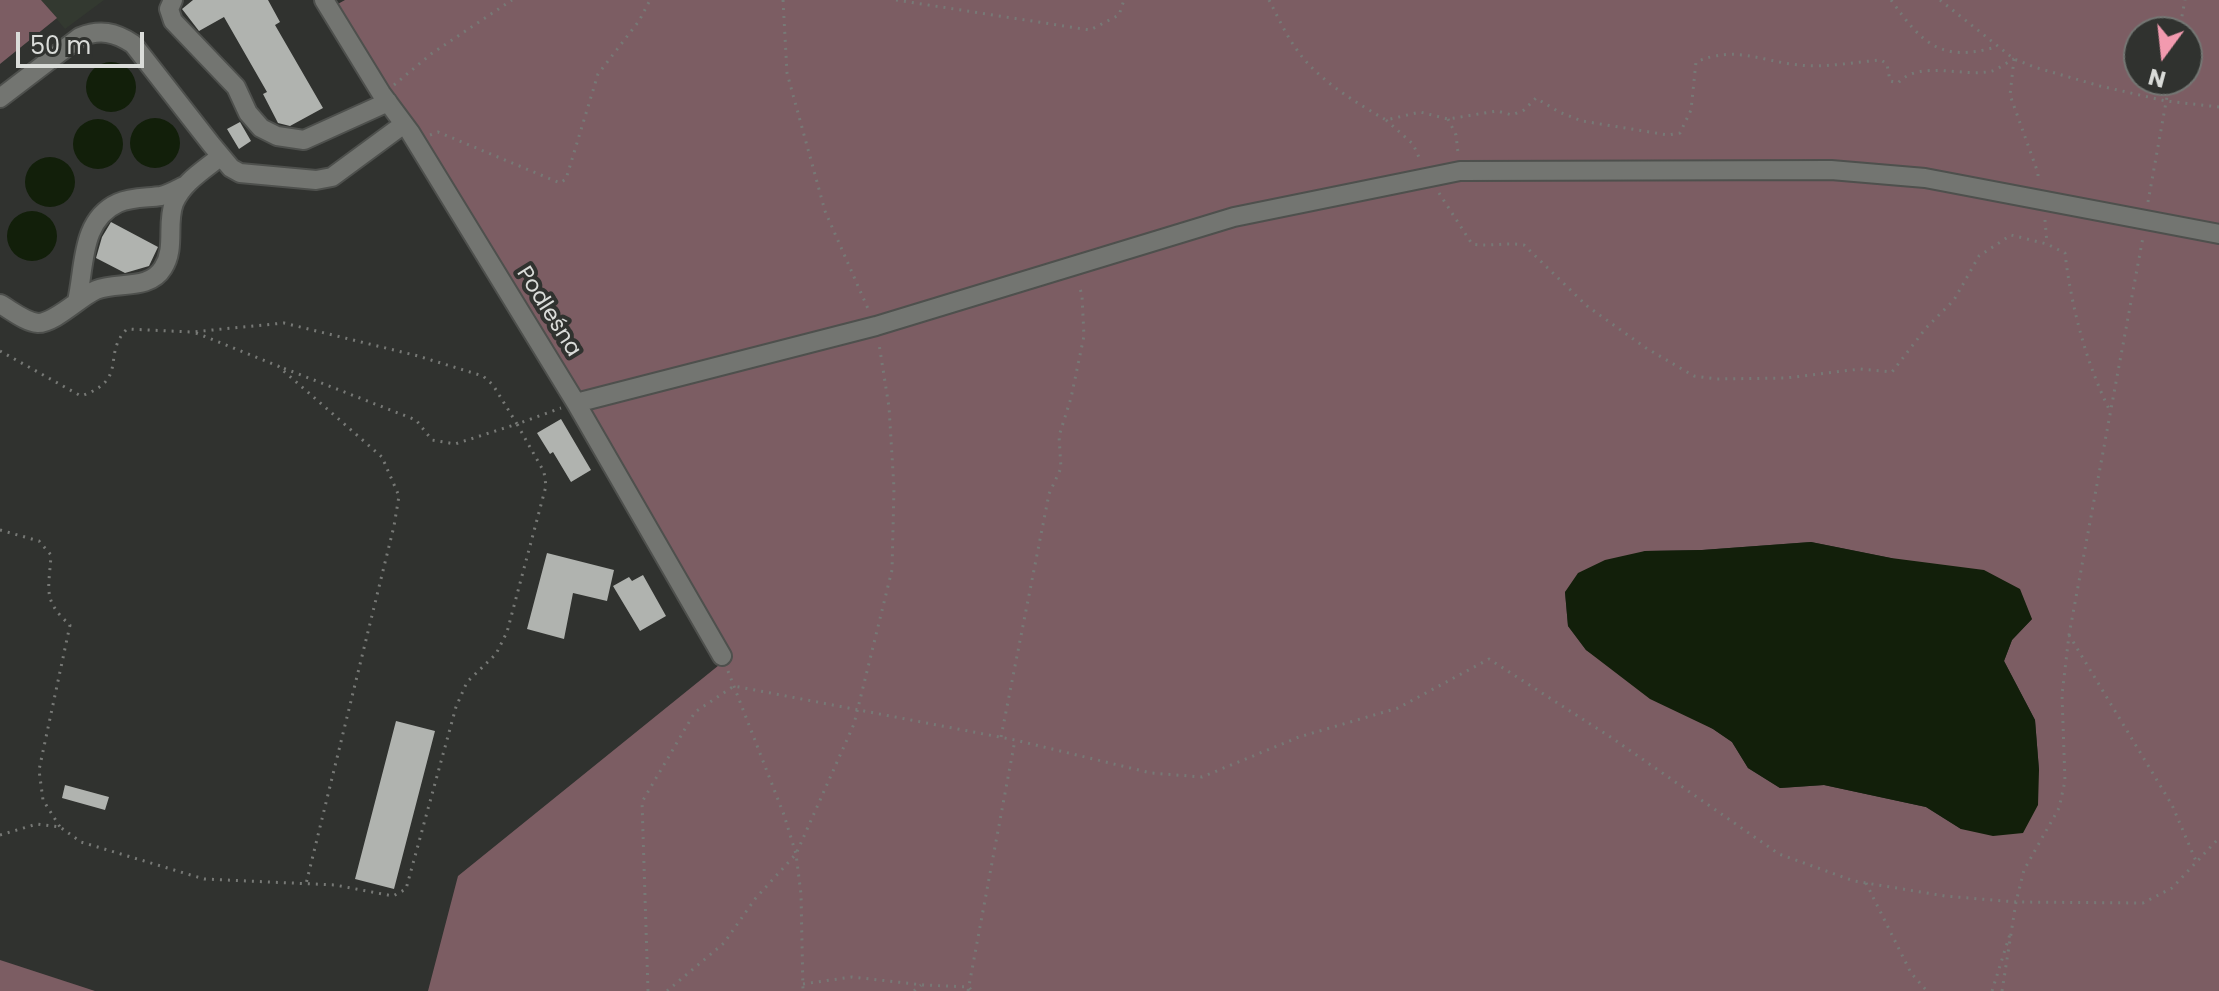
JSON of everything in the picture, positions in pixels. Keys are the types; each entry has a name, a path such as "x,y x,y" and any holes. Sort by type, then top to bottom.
{"street":[{"path":"173,0 169,9 173,21 236,87 248,113 261,128 277,136 304,140 385,98"},
{"name":"Podleśna","path":"324,0 385,98 416,140 576,403 722,656"},
{"path":"0,98 80,37 93,32 120,35 133,44 221,156 240,173 316,180 332,177 404,124"},
{"path":"77,301 83,277 82,257 91,231 104,212 119,202 164,195 184,186 221,156"},
{"path":"576,403 876,326 1234,217 1460,171 1831,170 1925,178 2219,234"},
{"path":"0,304 37,323 48,320 96,290 155,278 164,268 170,252 173,206 184,186"}],"path":[{"path":"385,98 431,54 512,0"},
{"path":"416,140 438,132 560,183 566,179 598,74 639,21 650,0"},
{"path":"667,991 724,943 755,899 796,854 854,724 892,570 894,488 890,420 876,326 825,211 787,73 783,0"},
{"path":"896,0 1090,30 1119,15 1124,0"},
{"path":"1269,0 1297,50 1312,68 1356,102 1386,120 1413,144 1428,178 1472,244 1488,247 1512,243 1524,245 1587,306 1646,348 1694,376 1716,379 1786,378 1860,369 1892,372 1926,328 1954,300 1979,256 2011,235 2047,244 2065,253 2074,309 2099,389 2110,411"},
{"path":"1891,0 1922,38 1947,53 1998,46"},
{"path":"1940,0 2014,59 2100,86 2166,101 2219,107"},
{"path":"1386,120 1420,112 1448,119 1497,111 1512,115 1524,110 1536,98 1582,121 1668,135 1680,133 1691,110 1696,62 1709,57 1732,53 1802,65 1881,60 1887,64 1890,81 1898,83 1903,77 1921,72 1992,71 2014,59"},
{"path":"2014,59 2010,95 2038,173 2038,200 2046,222 2047,244"},
{"path":"2002,991 2024,870 2059,808 2065,781 2062,695 2069,635 2167,96"},
{"path":"1448,119 1456,135 1460,171"},
{"path":"1001,737 1049,494 1061,468 1059,436 1071,398 1084,336 1082,296 1073,265"},
{"path":"0,351 81,396 104,386 120,336 127,329 192,332 284,323 418,356 483,376 493,385 544,472 546,486 507,632 496,654 467,682 456,707 406,889 393,896 335,885 204,879 81,842 60,827 43,800 39,770 70,625 55,612 49,599 51,555 39,541 0,530"},
{"path":"192,332 416,420 432,440 455,444 576,403"},
{"path":"278,366 382,457 399,496 306,884"},
{"path":"2069,635 2172,805 2196,861"},
{"path":"722,656 784,815 796,854 801,894 803,991"},
{"path":"648,991 642,802 695,712 734,686 1001,737 1151,773 1202,777 1299,737 1398,708 1489,659 1612,738 1779,854 1866,883 1945,896 2016,902 2143,903 2172,888 2219,838"},
{"path":"803,984 852,977 970,990 1015,740"},
{"path":"0,835 37,824 60,827"},
{"path":"1866,883 1911,973 1927,991"},
{"path":"1992,991 2013,925"},
{"path":"914,991 921,985"}],"shaded area":[{"path":"0,0 41,0 57,18 0,64"},
{"path":"41,0 104,0 65,29"},
{"path":"345,0 2219,0 2219,991 428,991 458,876 729,657 336,5","holes":["1811,542 1891,558 2032,619 2012,640 2004,661 2035,720 2039,770 1961,829 1926,807 1824,785 1780,788 1748,768 1732,742 1586,650 1568,626 1565,592 1645,551"]},
{"path":"111,62 128,70 136,87 128,104 111,112 94,104 86,87 94,70"},
{"path":"155,118 172,126 180,143 172,160 155,168 138,160 130,143 138,126"},
{"path":"98,119 115,127 123,144 115,161 98,169 81,161 73,144 81,127"},
{"path":"50,157 67,165 75,182 67,199 50,207 33,199 25,182 33,165"},
{"path":"32,211 49,219 57,236 49,253 32,261 15,253 7,236 15,219"},
{"path":"1811,542 1891,558 1984,570 2020,589 2032,619 2012,640 2004,661 2035,720 2038,805 2023,833 1993,836 1961,829 1926,807 1824,785 1780,788 1748,768 1732,742 1713,729 1650,699 1586,650 1568,626 1565,592 1578,573 1605,560 1645,551"},
{"path":"0,960 95,991 0,991"}],"building":[{"path":"193,0 268,0 280,22 275,25 323,108 290,126 278,123 263,94 267,92 224,17 199,31 182,9"},
{"path":"240,122 251,141 239,149 227,129"},
{"path":"111,222 158,247 149,266 125,273 96,258 102,237"},
{"path":"561,419 591,470 571,482 537,433"},
{"path":"547,553 614,570 607,601 573,593 564,639 527,629"},
{"path":"643,575 666,616 640,631 613,586 629,577 632,581"},
{"path":"396,721 435,731 394,889 355,879"},
{"path":"65,785 109,797 105,810 62,798"}]}
